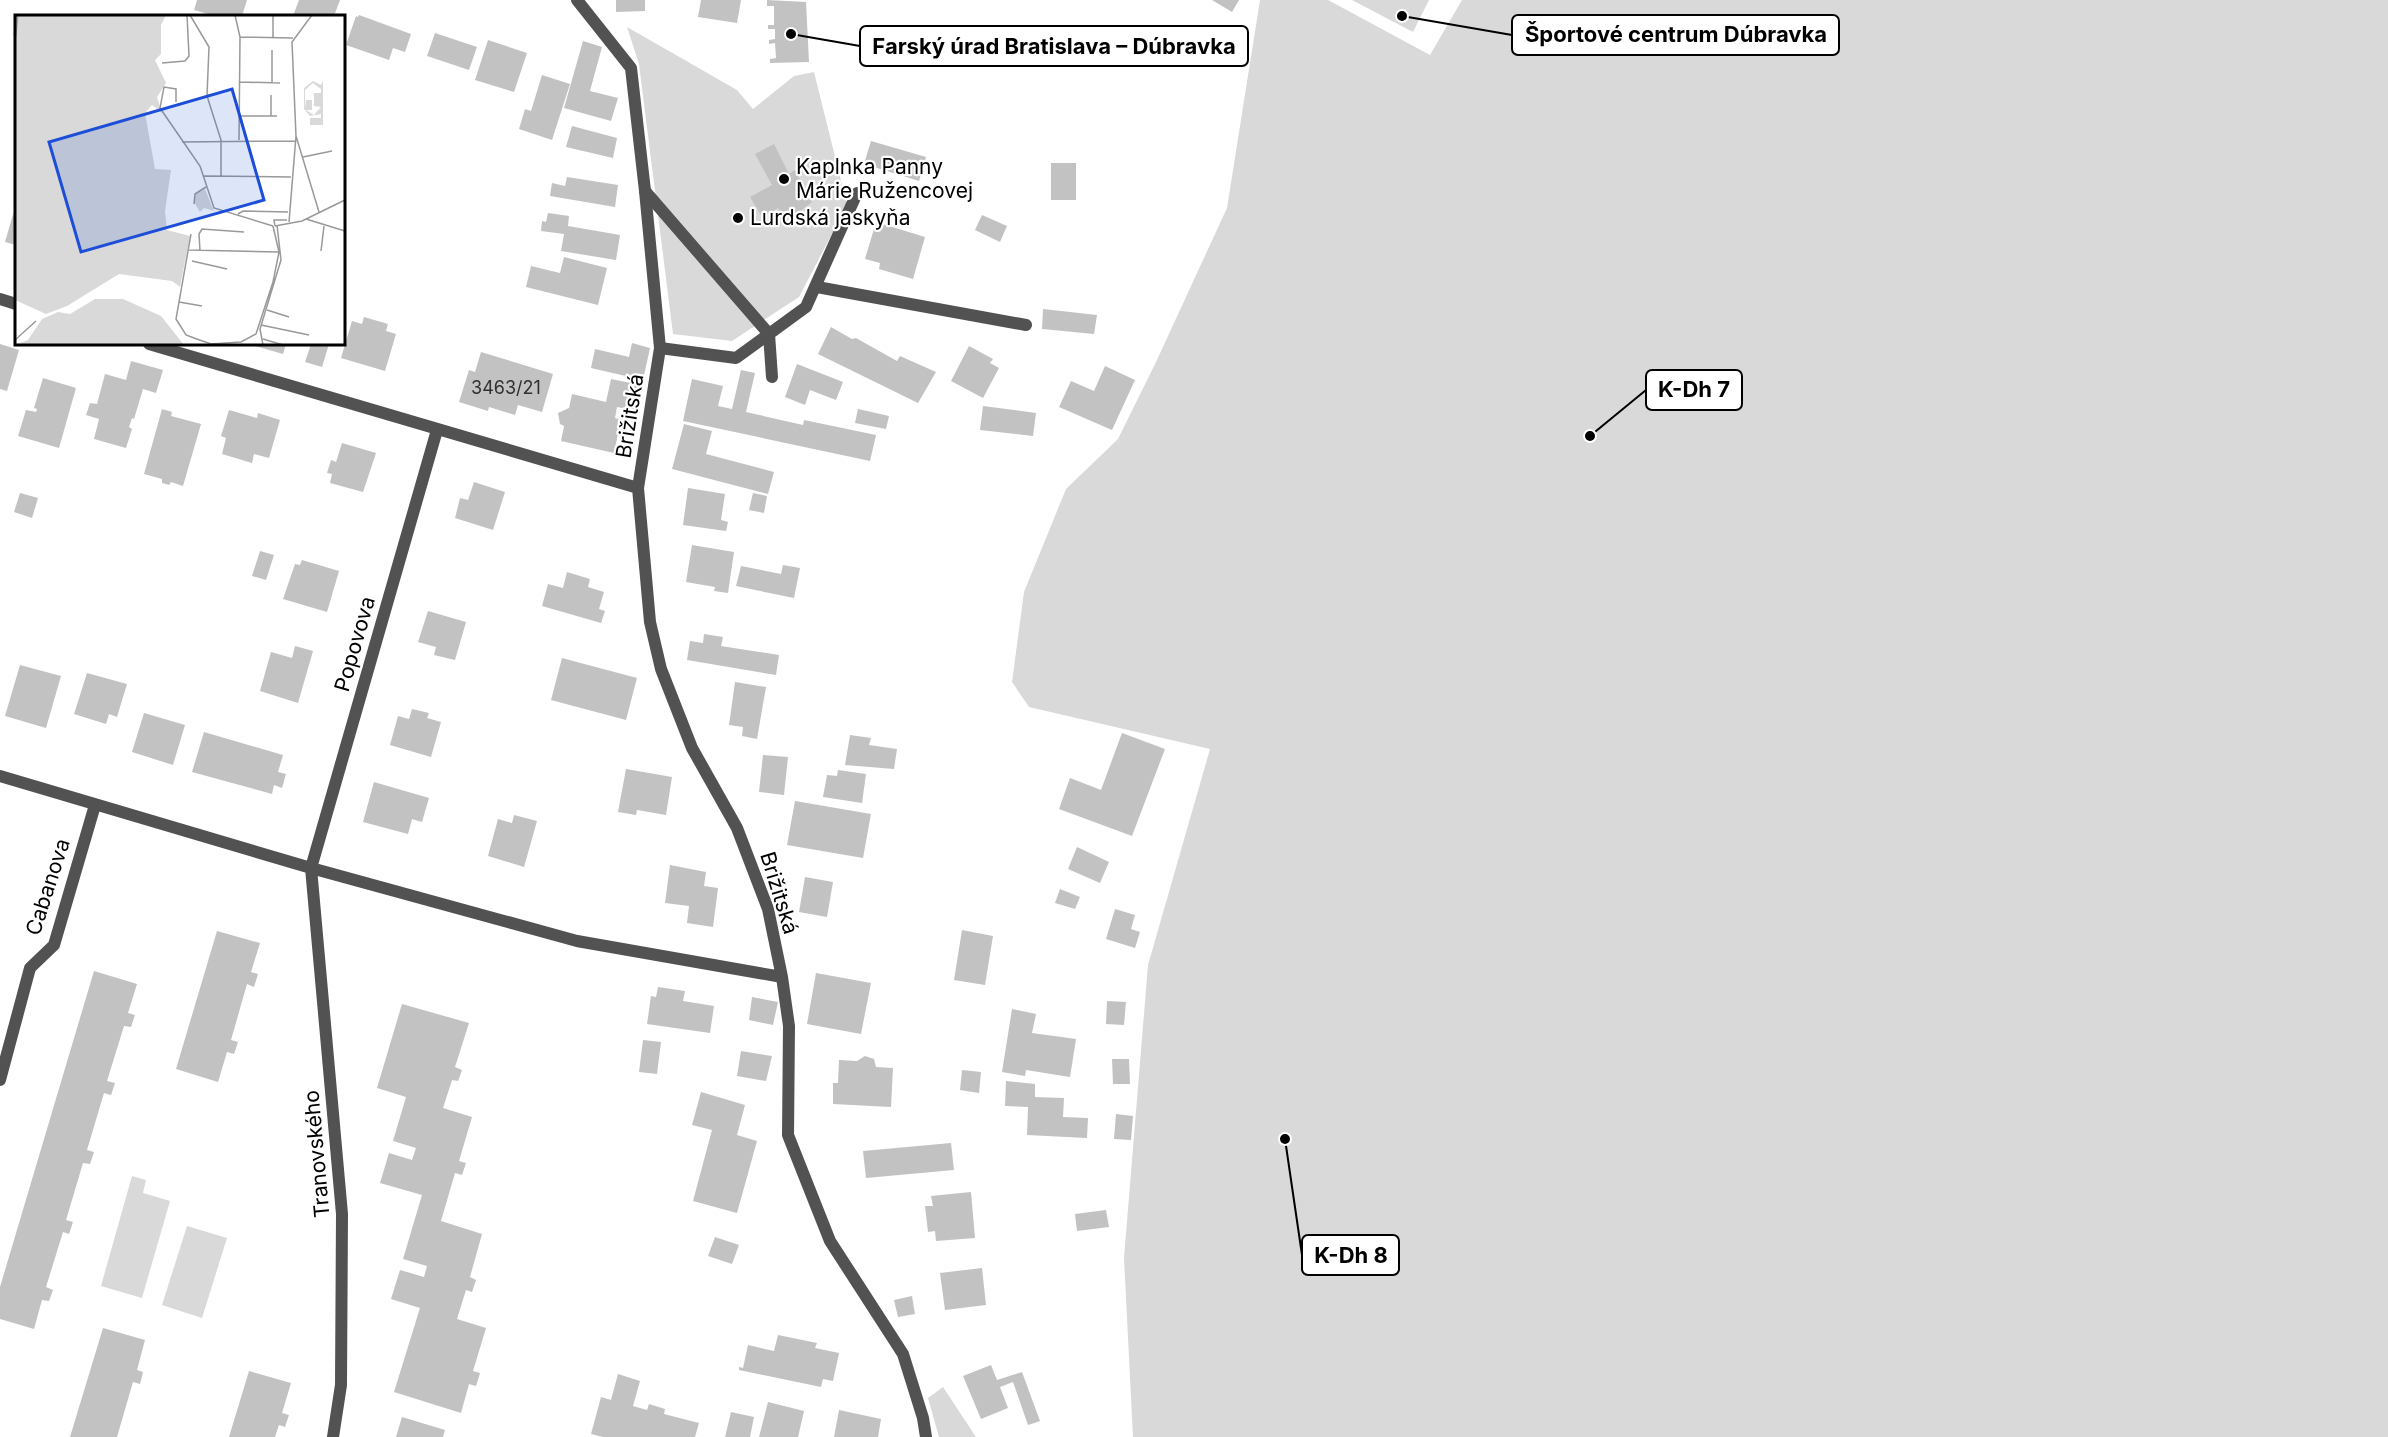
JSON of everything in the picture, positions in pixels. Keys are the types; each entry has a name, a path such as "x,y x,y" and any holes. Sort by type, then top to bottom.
{"street":[{"name":"Brižitská","path":"577,0 631,68 660,348 638,488 650,622 661,669 692,748 737,828 768,909 789,1026 788,1134 830,1241 903,1354 926,1437"},
{"path":"645,191 769,334 772,377"},
{"name":"Brižitská","path":"660,348 736,358 806,307 817,287 857,193"},
{"path":"817,287 1026,325"},
{"path":"0,299 15,304"},
{"path":"151,345 638,488"},
{"name":"Popovova","path":"311,868 437,430"},
{"path":"0,776 311,868 577,941 782,977"},
{"name":"Cabanova","path":"0,1080 30,968 54,945 95,805"},
{"name":"Tranovského","path":"311,868 342,1214 341,1385 333,1437"}],"shaded area":[{"path":"1260,0 1328,0 1430,55 1462,0 2388,0 2388,1437 1133,1437 1124,1258 1148,965 1210,749 1029,707 1012,682 1024,592 1066,489 1118,439 1227,208"},
{"path":"1352,0 1429,0 1413,32"},
{"path":"627,27 737,90 753,109 794,76 814,72 847,205 799,297 732,341 673,334 639,64"},
{"path":"132,1176 146,1180 143,1193 170,1201 142,1298 101,1286"},
{"path":"187,1226 227,1238 202,1318 162,1305"},
{"path":"943,1387 976,1437 939,1437 928,1398"}],"building":[{"path":"197,0 247,0 242,15 212,15 194,10"},
{"path":"299,0 340,0 334,15 293,15"},
{"path":"616,0 645,0 645,11 616,12"},
{"path":"701,0 741,0 737,23 698,17"},
{"path":"767,0 806,2 809,62 770,63 770,59 776,58 775,43 769,44 769,40 775,39 775,29 768,29 768,25 774,25 774,6 767,6"},
{"path":"1212,0 1239,0 1232,12"},
{"path":"359,15 411,34 405,52 393,48 389,60 346,45 356,16"},
{"path":"435,33 477,47 469,70 427,56"},
{"path":"488,40 527,53 514,92 475,80"},
{"path":"583,41 602,47 590,91 618,98 611,121 564,108"},
{"path":"542,75 570,84 552,140 519,129 525,109 531,111"},
{"path":"572,126 617,138 613,158 566,147"},
{"path":"871,141 926,157 919,181 864,164"},
{"name":"Kaplnka Panny Márie Ružencovej","path":"774,144 789,174 795,170 812,202 798,213 783,217 778,208 762,217 750,197 772,185 755,154"},
{"path":"1051,163 1076,163 1076,200 1051,200"},
{"path":"567,177 618,185 615,207 550,196 552,183 565,186"},
{"path":"15,207 15,245 5,242"},
{"path":"548,213 569,216 568,226 620,235 616,260 561,251 564,234 541,231 542,221 546,222"},
{"path":"982,215 1007,226 1000,242 975,230"},
{"path":"876,222 925,237 913,279 879,269 880,263 865,259"},
{"path":"564,257 607,268 598,305 526,287 531,266 560,273"},
{"path":"1043,309 1097,315 1094,334 1042,329"},
{"path":"364,317 388,324 386,331 396,334 385,371 341,358 352,321 362,324"},
{"path":"831,327 897,361 900,356 936,372 918,403 818,354"},
{"path":"632,343 650,348 643,380 591,368 595,349 629,357"},
{"path":"0,344 19,350 7,391 0,389"},
{"path":"252,345 286,345 283,354"},
{"path":"311,345 329,345 322,367 305,362"},
{"path":"969,346 993,359 990,363 999,368 983,398 951,381"},
{"path":"481,352 553,374 542,412 518,405 515,415 489,407 488,411 459,402 469,370 475,372"},
{"path":"131,361 163,370 156,393 143,389 134,419 132,418 129,427 132,429 126,448 94,439 99,419 86,415 90,403 97,404 105,374 126,380"},
{"path":"797,364 843,382 836,400 810,390 805,405 785,397"},
{"path":"1105,366 1135,380 1112,430 1059,407 1071,381 1094,391"},
{"path":"741,370 755,373 746,412 803,425 804,420 876,435 870,461 683,421 692,379 723,386 718,406 732,409"},
{"path":"43,378 76,388 59,448 18,436 26,410 36,412 37,409 34,408"},
{"path":"611,379 641,385 637,411 617,407 615,418 621,420 614,453 561,441 564,426 560,424 558,413 569,408 572,394 606,402"},
{"path":"983,406 1036,413 1033,436 980,430"},
{"path":"162,409 172,412 171,416 201,424 183,486 171,482 169,485 162,483 162,479 144,474"},
{"path":"858,409 889,416 886,429 855,423"},
{"path":"229,410 257,418 258,413 280,420 269,458 254,454 252,463 222,454 226,438 221,436"},
{"path":"684,424 712,431 706,454 774,472 768,494 672,469"},
{"path":"342,443 376,453 363,492 330,483 332,474 327,473 331,460 336,462"},
{"path":"474,482 505,492 493,530 455,518 460,498 468,500"},
{"path":"688,488 725,494 721,520 728,522 726,531 683,525"},
{"path":"20,493 38,498 32,518 14,512"},
{"path":"753,493 767,496 764,513 749,510"},
{"path":"692,545 734,552 728,593 714,591 715,587 686,582"},
{"path":"260,551 274,555 266,580 252,576"},
{"path":"302,560 339,571 327,612 283,599 295,564 300,565"},
{"path":"783,565 800,568 794,598 736,586 741,566 781,574"},
{"path":"567,572 590,579 588,587 604,592 599,609 605,611 601,623 542,606 548,584 563,588"},
{"path":"428,611 466,622 455,660 434,655 436,647 418,642"},
{"path":"704,634 723,637 721,646 779,655 776,675 687,660 690,641 703,643"},
{"path":"295,646 313,651 298,703 260,691 271,652 292,658"},
{"path":"562,658 637,678 626,720 551,700"},
{"path":"20,665 61,676 46,728 5,716"},
{"path":"87,673 127,684 117,717 109,714 106,724 74,714"},
{"path":"735,682 766,687 757,739 742,736 743,727 729,725"},
{"path":"412,709 429,713 427,718 441,722 431,757 390,745 398,716 409,719"},
{"path":"144,713 185,725 173,765 132,752"},
{"path":"204,732 283,755 278,772 286,774 282,788 274,785 272,794 192,772"},
{"path":"1122,733 1165,749 1132,836 1059,809 1070,778 1101,790"},
{"path":"850,735 871,738 869,745 897,749 894,769 845,765"},
{"path":"763,755 788,757 784,795 759,792"},
{"path":"626,769 672,777 666,815 637,810 636,815 618,812"},
{"path":"838,770 866,774 862,803 823,797 827,775 837,776"},
{"path":"374,782 429,798 422,822 412,819 408,834 363,822"},
{"path":"795,801 871,814 863,858 787,845"},
{"path":"514,815 537,821 524,867 488,856 498,819 512,823"},
{"path":"1077,847 1109,862 1100,883 1068,869"},
{"path":"670,865 706,872 704,886 718,888 713,927 687,923 689,906 665,903"},
{"path":"805,877 833,882 827,917 799,912"},
{"path":"1060,889 1080,897 1075,909 1055,903"},
{"path":"1115,909 1135,915 1131,929 1140,932 1135,948 1106,939"},
{"path":"962,930 993,936 985,985 954,980"},
{"path":"217,931 260,943 251,972 258,974 254,987 247,984 231,1040 238,1042 234,1054 227,1052 218,1082 176,1069"},
{"path":"94,971 137,984 128,1013 135,1015 131,1027 124,1026 107,1081 115,1083 111,1095 104,1093 87,1150 94,1152 90,1164 83,1163 66,1220 73,1222 69,1234 63,1232 46,1287 53,1290 49,1301 42,1300 34,1329 0,1319 0,1287"},
{"path":"816,973 871,983 861,1034 807,1024"},
{"path":"658,987 685,991 683,1001 714,1006 710,1033 647,1024 651,996 656,997"},
{"path":"752,997 778,1002 773,1025 749,1020"},
{"path":"1107,1001 1126,1002 1124,1025 1106,1024"},
{"path":"402,1004 469,1023 455,1067 462,1070 458,1081 452,1080 443,1108 472,1117 459,1161 466,1163 462,1175 455,1173 441,1221 482,1234 470,1277 476,1280 472,1292 466,1290 457,1319 486,1328 473,1371 480,1373 476,1386 469,1384 461,1413 394,1392 420,1308 391,1299 400,1270 424,1277 427,1266 403,1259 422,1195 380,1183 389,1153 412,1160 416,1148 393,1141 406,1097 377,1088"},
{"path":"1012,1009 1036,1014 1032,1033 1076,1039 1070,1077 1026,1070 1025,1076 1002,1072"},
{"path":"643,1040 661,1042 657,1074 639,1072"},
{"path":"741,1051 772,1056 766,1081 737,1076"},
{"path":"865,1056 874,1059 876,1067 893,1068 891,1107 833,1104 833,1083 838,1083 839,1060 857,1061"},
{"path":"1112,1059 1129,1059 1130,1084 1113,1084"},
{"path":"962,1070 981,1072 979,1093 960,1090"},
{"path":"1006,1081 1035,1084 1035,1097 1064,1098 1063,1117 1088,1118 1087,1138 1027,1135 1028,1107 1005,1106"},
{"path":"701,1092 745,1105 737,1135 757,1141 737,1213 693,1201 712,1130 692,1125"},
{"path":"1116,1114 1133,1116 1131,1140 1114,1139"},
{"path":"951,1143 954,1170 866,1178 863,1151"},
{"path":"971,1192 975,1238 936,1241 935,1231 928,1232 925,1206 933,1206 931,1196"},
{"path":"1106,1210 1109,1227 1077,1231 1075,1214"},
{"path":"715,1237 739,1245 732,1264 708,1256"},
{"path":"982,1268 986,1305 945,1310 940,1273"},
{"path":"912,1296 915,1314 898,1317 894,1300"},
{"path":"103,1328 145,1340 137,1370 143,1372 140,1384 133,1382 117,1437 70,1437"},
{"path":"778,1335 817,1343 815,1348 839,1353 833,1381 823,1379 821,1387 739,1370 739,1367 743,1368 748,1345 774,1351"},
{"path":"991,1365 997,1380 1022,1372 1040,1421 1028,1425 1013,1382 1000,1387 1008,1408 981,1419 963,1376"},
{"path":"249,1371 291,1383 282,1413 289,1415 285,1427 279,1425 275,1437 229,1437"},
{"path":"618,1374 640,1381 633,1406 647,1410 649,1404 665,1409 664,1414 699,1423 695,1437 603,1437 591,1434 601,1397 611,1400"},
{"path":"768,1402 804,1411 798,1437 759,1437"},
{"path":"839,1410 881,1419 878,1437 834,1437"},
{"path":"731,1412 754,1417 750,1437 725,1437"},
{"path":"402,1417 445,1430 443,1437 396,1437"}],"place":[{"name":"Športové centrum Dúbravka","path":"1402,16"},
{"name":"Farský úrad Bratislava – Dúbravka","path":"791,34"},
{"name":"Kaplnka Panny Márie Ružencovej","path":"784,179"},
{"name":"Lurdská jaskyňa","path":"738,218"},
{"name":"K-Dh 7","path":"1590,436"},
{"name":"K-Dh 8","path":"1285,1139"}]}
